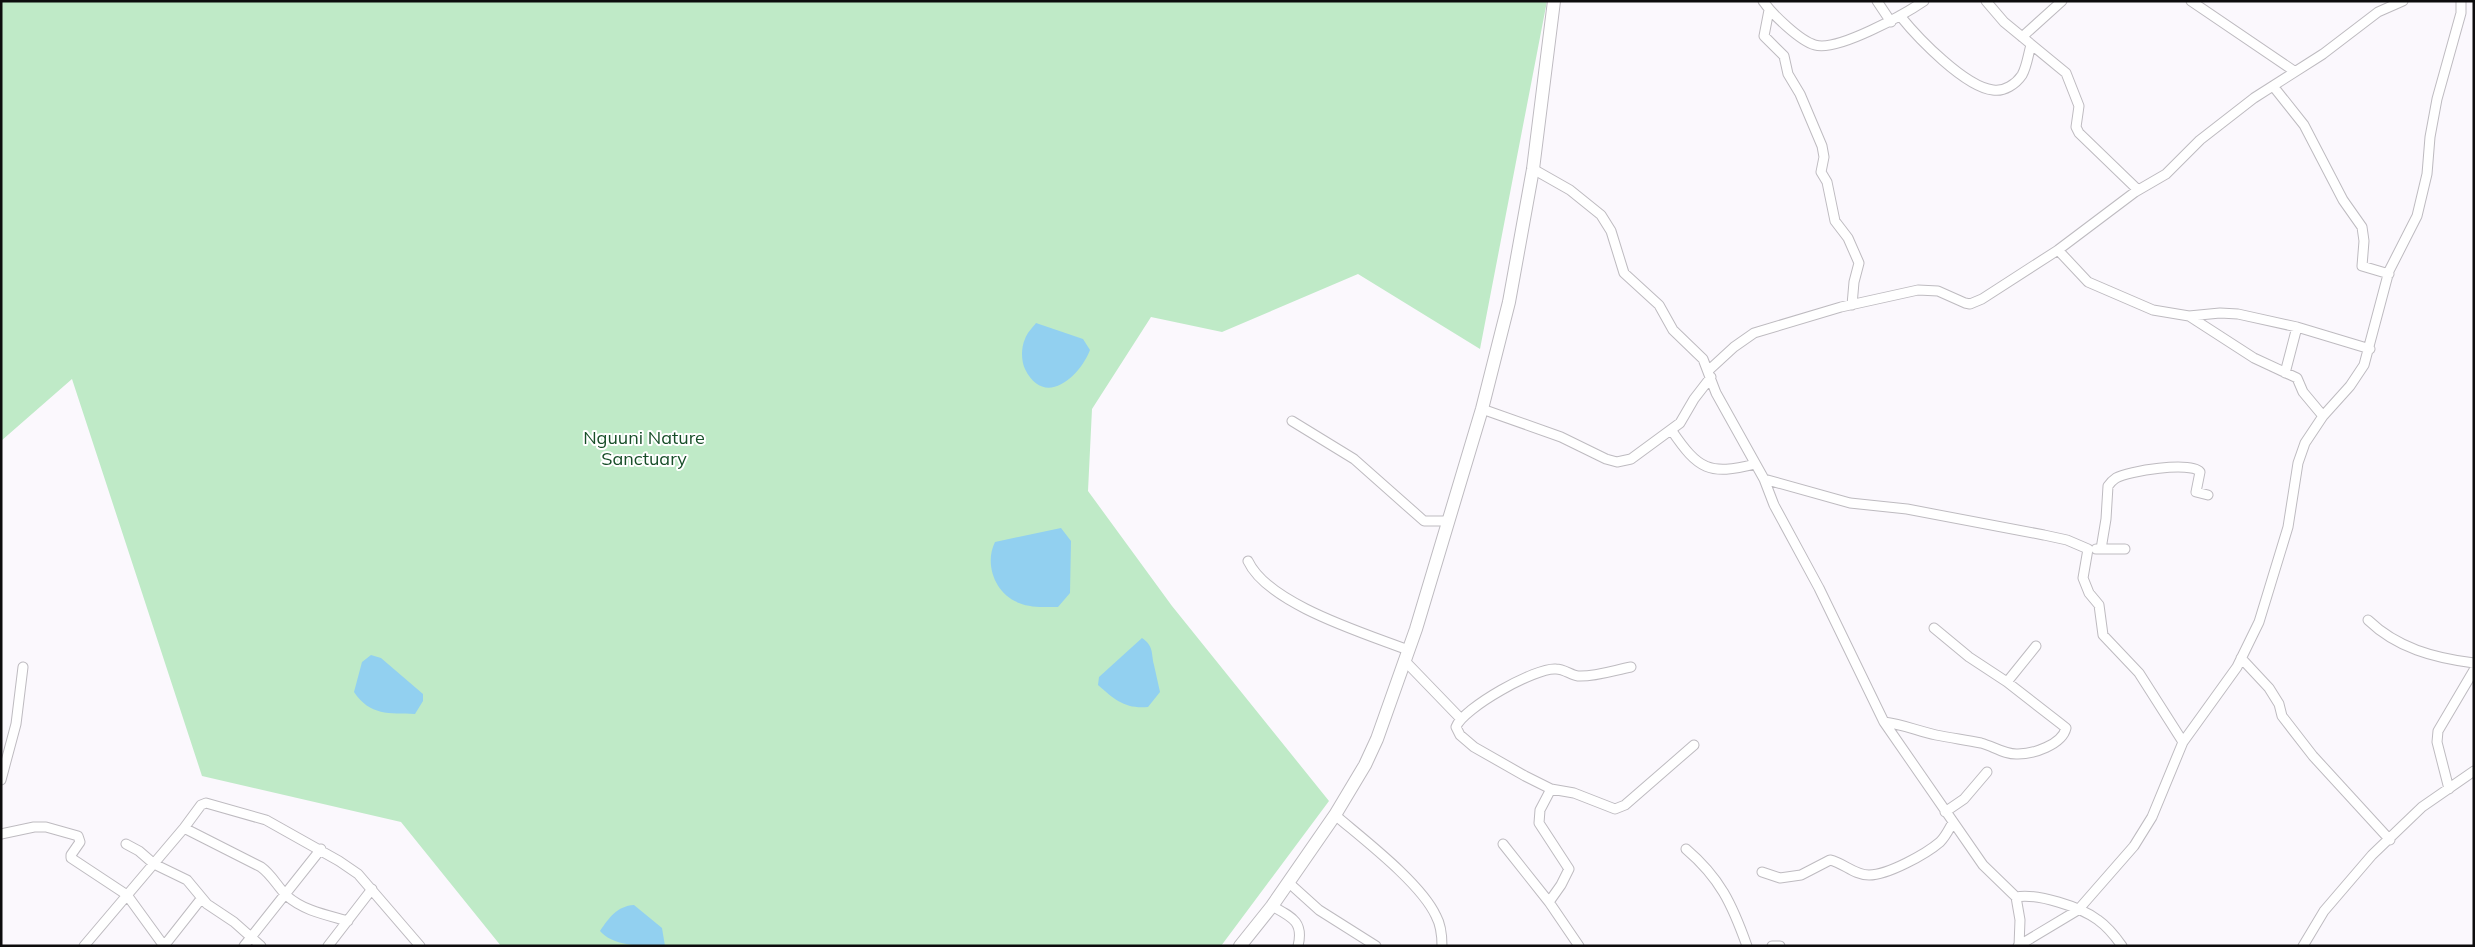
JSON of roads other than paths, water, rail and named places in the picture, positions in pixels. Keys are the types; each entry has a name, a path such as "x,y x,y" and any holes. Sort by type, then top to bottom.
{"main road":[{"path":"1240,946 1272,906 1335,814 1372,754 1406,655 1449,521 1482,409 1509,302 1533,169 1554,1"}],"street":[{"path":"1763,1 1769,10 1808,41 1821,46 1836,43 1891,22 1924,1"},
{"path":"1877,1 1891,22"},
{"path":"1986,1 2031,46 2055,64 2069,79 2079,106 2076,127 2084,140 2138,190"},
{"path":"2022,37 2062,1"},
{"path":"2191,1 2294,71"},
{"path":"1482,409 1561,437 1606,459 1616,462 1632,459 1672,431 1687,414 1694,398 1710,374 1734,347 1754,334 1852,305 1926,290 1938,291 1960,302 1970,304 1982,299 2058,250 2107,211 2166,174 2219,124 2294,71 2324,54 2378,12 2403,1"},
{"path":"2019,945 2078,910 2134,846 2152,818 2183,742 2214,702 2241,658 2259,622 2288,527 2298,463 2305,443 2323,416 2354,381 2364,366 2389,274 2414,224 2421,202 2437,98 2461,13 2461,1"},
{"path":"1769,10 1764,36 1784,56 1788,74 1800,94 1824,152 1821,170 1827,182 1834,221 1848,238 1860,265 1854,282 1852,305"},
{"path":"1901,17 1918,38 1934,53 1974,82 1989,90 2003,89 2021,75 2031,46"},
{"path":"2273,86 2304,125 2342,200 2363,231 2362,266 2389,274"},
{"path":"1533,169 1570,190 1601,215 1611,231 1624,273 1659,305 1673,330 1696,350 1710,374 1716,393 1764,479 1774,505 1824,597 1884,722 1983,865 2016,897 2020,920 2019,945"},
{"path":"2058,250 2084,279 2153,310 2189,316 2220,313 2238,314 2297,328 2370,349"},
{"path":"2189,316 2254,358 2298,380 2303,392 2323,416"},
{"path":"2285,372 2297,328"},
{"path":"1292,421 1354,460 1424,521 1449,521"},
{"path":"1672,431 1693,459 1701,465 1734,469 1755,464"},
{"path":"2101,549 2106,519 2108,486 2116,478 2166,468 2193,467 2200,472 2196,492 2208,495"},
{"path":"1764,479 1843,502 1906,509 2044,535 2067,540 2088,549 2124,549"},
{"path":"2088,549 2083,578 2088,593 2099,605 2103,635 2139,673 2183,742"},
{"path":"1248,561 1262,582 1280,594 1406,655 1461,719"},
{"path":"2368,620 2394,640 2436,657 2474,663"},
{"path":"1884,722 1904,724 1933,734 1982,743 2018,754 2041,749 2055,742 2064,734 2066,728 2007,682 1969,657 1934,628"},
{"path":"2007,682 2036,646"},
{"path":"2241,658 2269,688 2279,704 2282,716 2313,756 2390,840"},
{"path":"1,780 16,724 23,667"},
{"path":"1631,667 1578,676 1556,668 1523,678 1502,689 1461,719 1456,727 1457,731 1474,747 1551,789 1574,792 1615,810 1622,808 1694,746"},
{"path":"2449,789 2437,742 2438,730 2474,670"},
{"path":"2303,946 2324,911 2372,855 2390,840 2422,807 2474,771"},
{"path":"1945,812 1964,799 1987,772"},
{"path":"1549,902 1569,869 1539,823 1540,810 1551,789"},
{"path":"86,945 201,805 206,803 266,820 321,849 358,874 420,946"},
{"path":"1335,814 1389,862 1418,891 1435,913 1442,935 1442,946"},
{"path":"1762,872 1780,878 1800,875 1830,860 1855,872 1870,875 1879,873 1914,858 1931,848 1946,835 1954,822"},
{"path":"1,834 34,827 46,827 78,836 80,842 71,858 127,895 164,946 201,899"},
{"path":"184,828 261,867 286,894 310,910 348,921"},
{"path":"126,844 139,851 154,864 187,880 201,899 252,936 261,946"},
{"path":"1503,844 1549,902 1578,946"},
{"path":"244,946 321,849"},
{"path":"1686,849 1707,867 1718,881 1733,908 1747,946"},
{"path":"1288,882 1319,910 1352,933 1376,946"},
{"path":"328,946 372,889"},
{"path":"2016,897 2038,896 2098,919 2113,932 2122,946"},
{"path":"1272,906 1298,925 1301,931 1298,946"},
{"path":"1772,946 1780,946"}],"water":[{"path":"1036,323 1083,339 1090,350 1085,360 1070,379 1051,388 1033,381 1023,362 1024,342"},
{"path":"1061,528 1071,541 1070,593 1058,607 1028,606 1011,599 998,586 991,569 992,551 995,542"},
{"path":"1142,638 1149,644 1151,650 1160,692 1148,707 1133,707 1121,702 1098,685 1099,677"},
{"path":"371,655 381,658 423,694 423,701 415,714 381,712 360,700 354,692 362,662"},
{"path":"634,905 662,928 665,946 621,943 600,931 610,917 618,910"}],"park label":[{"name":"Nguuni Nature Sanctuary","path":"644,447"}]}
